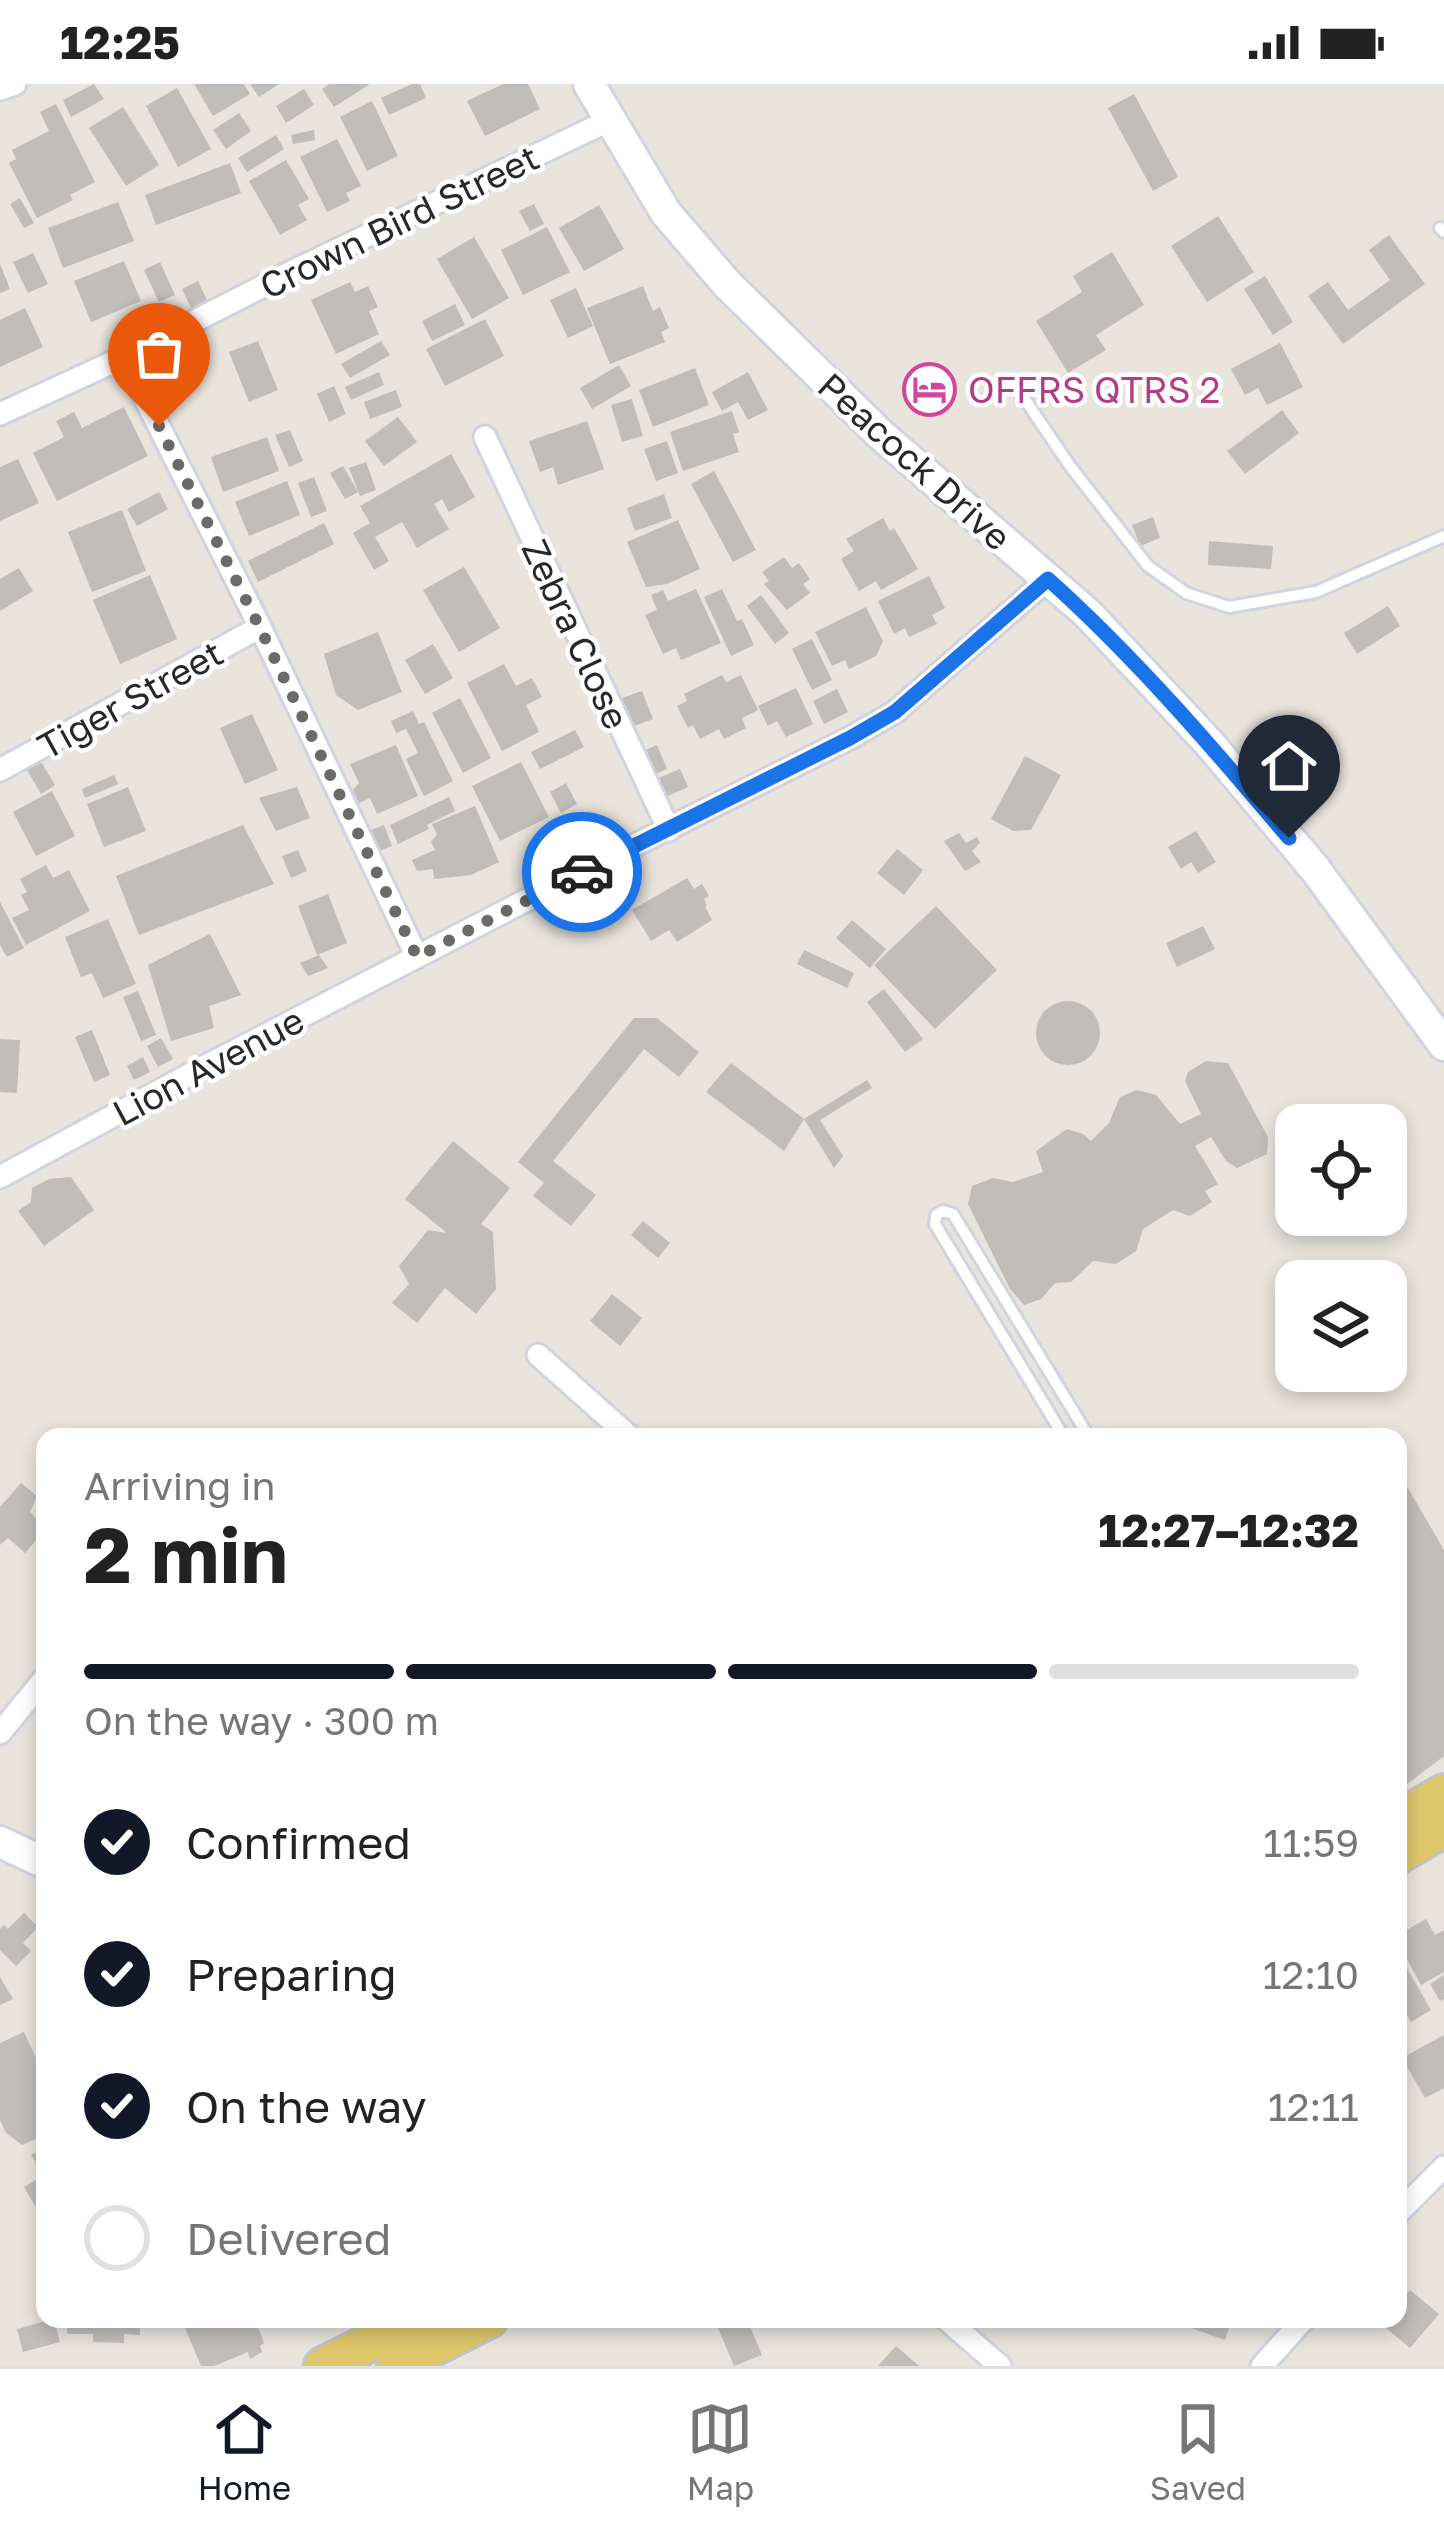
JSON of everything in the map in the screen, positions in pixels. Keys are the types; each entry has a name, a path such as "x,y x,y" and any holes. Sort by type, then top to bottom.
{"main road":[{"path":"1407,1815 1444,1792"},
{"path":"1407,1850 1444,1828"},
{"path":"335,2363 400,2328"},
{"path":"396,2366 471,2328"}],"street":[{"path":"0,89 15,84"},
{"name":"Peacock Drive","path":"589,84 666,213 727,284 880,434 1087,614 1225,761 1316,869 1444,1045"},
{"name":"Crown Bird Street","path":"0,414 610,121"},
{"path":"124,357 417,957"},
{"name":"Zebra Close","path":"485,437 669,830"},
{"name":"Lion Avenue","path":"0,1177 196,1071 850,738 895,712 1048,579"},
{"name":"Tiger Street","path":"0,770 260,628"},
{"path":"538,1355 620,1428"},
{"path":"0,1733 36,1689"},
{"path":"0,1842 36,1859"},
{"path":"1407,2204 1444,2168"},
{"path":"956,2328 1000,2366"},
{"path":"1262,2366 1296,2328"}],"lane":[{"path":"1024,398 1148,566 1186,593 1229,607 1316,592 1444,536"},
{"path":"1058,1428 935,1224 938,1214 947,1210 953,1214 1083,1428"},
{"path":"1069,1428 1078,1420"}],"building":[{"path":"94,84 104,99 71,117 63,100"},
{"path":"194,84 244,84 250,94 213,116"},
{"path":"250,84 279,84 259,97"},
{"path":"330,84 370,84 334,107 322,89"},
{"path":"420,84 426,98 389,115 381,98"},
{"path":"503,84 528,84 540,109 485,136 467,101"},
{"path":"177,88 211,149 178,167 146,106"},
{"path":"304,89 314,105 286,123 276,106"},
{"path":"1134,94 1178,177 1153,191 1108,108"},
{"path":"372,101 398,156 367,171 340,117"},
{"path":"56,104 95,182 70,195 73,200 37,218 9,163 16,159 12,150 49,131 40,112"},
{"path":"123,107 159,165 126,186 89,128"},
{"path":"239,113 251,131 226,149 213,130"},
{"path":"314,130 315,140 293,144 291,135"},
{"path":"276,135 284,149 247,172 238,158"},
{"path":"337,139 361,186 346,193 350,201 327,212 300,157"},
{"path":"286,160 309,199 298,205 307,220 280,235 249,181"},
{"path":"230,163 241,193 156,225 145,195"},
{"path":"20,198 34,223 24,228 10,204"},
{"path":"118,202 134,241 63,268 48,228"},
{"path":"534,204 544,224 530,231 519,211"},
{"path":"599,205 624,249 584,271 559,228"},
{"path":"1218,216 1254,272 1207,302 1171,246"},
{"path":"547,227 570,272 523,295 501,250"},
{"path":"1389,235 1425,284 1343,344 1308,296 1328,282 1348,310 1390,280 1369,250"},
{"path":"474,237 509,298 472,319 437,259"},
{"path":"1112,252 1144,305 1096,335 1106,350 1068,373 1036,321 1082,292 1073,276"},
{"path":"33,253 48,284 28,293 13,262"},
{"path":"124,261 141,301 91,322 74,281"},
{"path":"160,262 175,295 159,302 144,270"},
{"path":"0,264 10,289 0,293"},
{"path":"1265,276 1293,322 1273,335 1244,289"},
{"path":"198,281 207,300 191,308 182,289"},
{"path":"350,282 355,292 368,286 378,307 369,311 379,334 336,354 311,300"},
{"path":"643,286 653,311 660,307 669,328 661,332 665,342 610,364 587,308"},
{"path":"576,288 593,326 568,338 550,300"},
{"path":"455,304 465,325 432,341 422,321"},
{"path":"25,308 43,347 0,367 0,320"},
{"path":"485,319 504,356 445,386 426,349"},
{"path":"258,341 278,390 249,402 229,352"},
{"path":"381,341 390,355 350,378 341,364"},
{"path":"1280,343 1303,387 1267,405 1258,388 1245,395 1231,369"},
{"path":"619,365 631,386 592,409 580,388"},
{"path":"695,368 709,405 653,427 639,390"},
{"path":"379,372 384,385 351,400 345,387"},
{"path":"748,372 768,410 748,420 738,402 722,411 712,392"},
{"path":"334,386 346,414 329,422 317,394"},
{"path":"396,390 402,407 370,419 364,402"},
{"path":"632,399 643,436 622,442 611,405"},
{"path":"124,407 148,456 57,501 33,453 64,437 56,421 74,412 82,428"},
{"path":"1282,410 1299,433 1245,474 1227,451"},
{"path":"732,411 739,452 683,471 670,432"},
{"path":"398,417 417,442 384,466 365,441"},
{"path":"587,421 604,469 558,485 553,467 540,472 529,441"},
{"path":"290,430 303,461 289,467 275,435"},
{"path":"267,437 279,471 223,492 211,457"},
{"path":"667,441 678,473 656,481 644,449"},
{"path":"451,454 475,497 449,512 442,499 434,504 449,529 417,548 402,522 375,537 389,561 374,570 353,533 370,523 360,506"},
{"path":"18,459 39,503 0,521 0,467"},
{"path":"366,462 376,490 360,496 349,468"},
{"path":"343,466 358,492 345,499 330,473"},
{"path":"714,471 756,550 733,562 691,484"},
{"path":"314,477 327,511 311,517 298,483"},
{"path":"287,481 300,515 249,536 235,502"},
{"path":"159,492 168,509 137,526 127,509"},
{"path":"664,494 672,518 635,531 627,508"},
{"path":"122,510 146,571 92,592 68,532"},
{"path":"1153,517 1160,538 1140,546 1132,525"},
{"path":"883,518 918,569 881,590 876,581 859,591 841,559 854,551 846,539"},
{"path":"678,520 700,569 667,584 646,587 627,542"},
{"path":"324,523 334,544 258,582 248,561"},
{"path":"1209,541 1273,546 1271,569 1208,565"},
{"path":"784,557 792,568 799,563 810,579 803,584 810,593 787,610 764,584 769,581 762,572"},
{"path":"464,567 500,628 459,652 423,590"},
{"path":"19,568 33,591 0,611 0,579"},
{"path":"150,575 177,639 120,664 93,600"},
{"path":"929,576 945,608 932,615 937,624 909,637 905,628 894,634 878,601"},
{"path":"696,589 721,643 681,660 676,648 663,654 645,615 657,610 651,595 663,590 668,601"},
{"path":"722,589 754,645 731,656 704,597"},
{"path":"761,595 789,633 775,644 747,606"},
{"path":"1388,606 1400,626 1357,654 1344,633"},
{"path":"866,607 883,641 876,656 849,669 845,660 832,666 815,632"},
{"path":"378,632 402,692 358,710 336,695 324,654"},
{"path":"812,639 832,680 812,690 792,649"},
{"path":"433,644 453,678 425,694 405,660"},
{"path":"504,664 516,686 532,678 542,697 526,705 539,732 502,751 467,683"},
{"path":"722,675 726,682 741,675 758,710 742,718 746,728 724,739 719,729 700,739 677,706 687,701 684,694"},
{"path":"796,688 813,724 786,737 777,721 768,726 758,706"},
{"path":"837,689 848,712 824,724 813,701"},
{"path":"642,691 653,719 626,729 616,700"},
{"path":"460,698 491,758 463,773 432,713"},
{"path":"413,711 419,724 424,722 453,781 424,796 406,759 418,753 406,729 396,733 391,721"},
{"path":"252,714 278,770 245,784 220,728"},
{"path":"575,730 584,747 540,769 531,752"},
{"path":"396,745 418,796 377,814 370,798 359,803 353,790 359,783 350,764"},
{"path":"657,745 667,769 653,775 643,751"},
{"path":"1025,756 1061,775 1031,830 1013,831 991,819"},
{"path":"40,760 55,785 41,794 26,768"},
{"path":"521,762 549,817 500,841 472,786"},
{"path":"680,769 688,787 661,799 654,780"},
{"path":"114,775 118,784 85,798 82,789"},
{"path":"566,783 577,804 561,813 550,792"},
{"path":"128,787 146,831 104,847 87,804"},
{"path":"297,787 310,818 276,831 259,798"},
{"path":"52,791 75,836 36,856 13,812"},
{"path":"449,797 455,811 398,844 390,825"},
{"path":"475,806 499,862 471,875 434,879 433,869 417,871 412,860 435,850 431,842 437,834 432,824"},
{"path":"243,825 274,884 139,935 116,876"},
{"path":"384,825 392,846 371,854 363,833"},
{"path":"1196,831 1216,862 1198,873 1191,862 1181,869 1168,847"},
{"path":"959,833 966,843 977,837 980,843 972,851 981,862 965,871 944,841"},
{"path":"897,849 923,870 904,895 877,873"},
{"path":"298,850 307,871 291,878 282,856"},
{"path":"46,865 53,878 69,870 90,911 26,945 12,918 29,910 20,879"},
{"path":"687,878 694,889 702,884 712,920 677,942 669,930 651,941 632,910"},
{"path":"328,894 347,943 317,955 298,906"},
{"path":"0,902 24,948 7,957 0,945"},
{"path":"936,906 997,970 935,1029 874,965"},
{"path":"108,919 136,984 103,998 92,973 81,977 65,937"},
{"path":"852,920 886,949 870,968 836,938"},
{"path":"1203,926 1215,949 1177,967 1166,943"},
{"path":"210,934 241,995 209,1006 214,1028 171,1041 148,965"},
{"path":"804,950 854,973 847,988 797,964"},
{"path":"319,955 328,968 308,976 300,963"},
{"path":"884,989 923,1039 905,1052 867,1002"},
{"path":"138,991 156,1035 141,1041 123,997"},
{"path":"1068,1001 1091,1010 1100,1033 1091,1056 1068,1065 1045,1056 1036,1033 1045,1010"},
{"path":"634,1018 657,1018 699,1052 679,1077 644,1049 553,1161 596,1195 571,1226 533,1196 544,1183 518,1162"},
{"path":"92,1030 110,1075 94,1082 75,1037"},
{"path":"161,1038 173,1059 158,1067 147,1046"},
{"path":"0,1039 20,1040 17,1093 0,1092"},
{"path":"143,1057 150,1072 134,1080 127,1066"},
{"path":"1206,1061 1228,1063 1268,1137 1267,1154 1237,1168 1226,1161 1211,1137 1195,1146 1218,1184 1205,1191 1212,1202 1190,1216 1173,1210 1143,1229 1136,1251 1116,1264 1093,1261 1071,1282 1055,1283 1041,1299 1024,1305 1010,1289 968,1204 972,1186 993,1178 1013,1182 1043,1172 1036,1151 1067,1129 1091,1141 1109,1123 1120,1097 1137,1090 1156,1095 1180,1124 1201,1114 1185,1081 1188,1072"},
{"path":"731,1063 804,1119 784,1151 706,1092"},
{"path":"867,1080 872,1088 820,1120 843,1156 834,1168 804,1119"},
{"path":"453,1141 510,1188 481,1224 493,1232 496,1289 476,1314 445,1288 417,1323 392,1303 409,1284 399,1266 428,1230 447,1233 405,1199"},
{"path":"71,1177 94,1210 44,1246 18,1211 31,1202 32,1188 49,1179"},
{"path":"643,1221 670,1243 658,1258 631,1235"},
{"path":"612,1294 642,1318 620,1346 590,1321"},
{"path":"21,1483 36,1495 30,1512 36,1519 36,1540 25,1553 8,1538 0,1545 0,1507"},
{"path":"1407,1486 1444,1550 1444,1756 1407,1784"},
{"path":"24,1913 36,1925 23,1943 31,1951 16,1966 0,1950 0,1929 4,1925 8,1929"},
{"path":"1426,1919 1435,1935 1444,1930 1444,1972 1421,1985 1407,1959 1407,1930"},
{"path":"1407,1969 1431,2010 1411,2022 1407,2015"},
{"path":"1444,1975 1444,1999 1440,2001 1430,1984"},
{"path":"0,1977 13,1999 0,2005"},
{"path":"24,2032 36,2058 36,2139 22,2145 6,2133 0,2120 0,2043"},
{"path":"1444,2035 1444,2088 1425,2098 1407,2067 1407,2055"},
{"path":"36,2180 36,2208 24,2187"},
{"path":"1410,2290 1439,2314 1410,2348 1386,2328 1407,2328"},
{"path":"36,2324 36,2328 56,2328 60,2342 23,2352 17,2329"},
{"path":"67,2328 140,2328 140,2335 124,2334 124,2343 93,2342 93,2334 67,2334"},
{"path":"185,2328 258,2328 262,2352 250,2359 248,2352 214,2366 201,2366"},
{"path":"718,2328 751,2328 762,2355 734,2366"},
{"path":"1191,2328 1229,2328 1225,2340"},
{"path":"896,2346 919,2366 878,2366"}],"way so far":[{"path":"159,426 417,957 582,872"}],"place":[{"name":"OFFRS QTRS 2","path":"929,389"}],"route":[{"path":"582,872 895,712 1048,579 1209,743 1289,838"}]}
